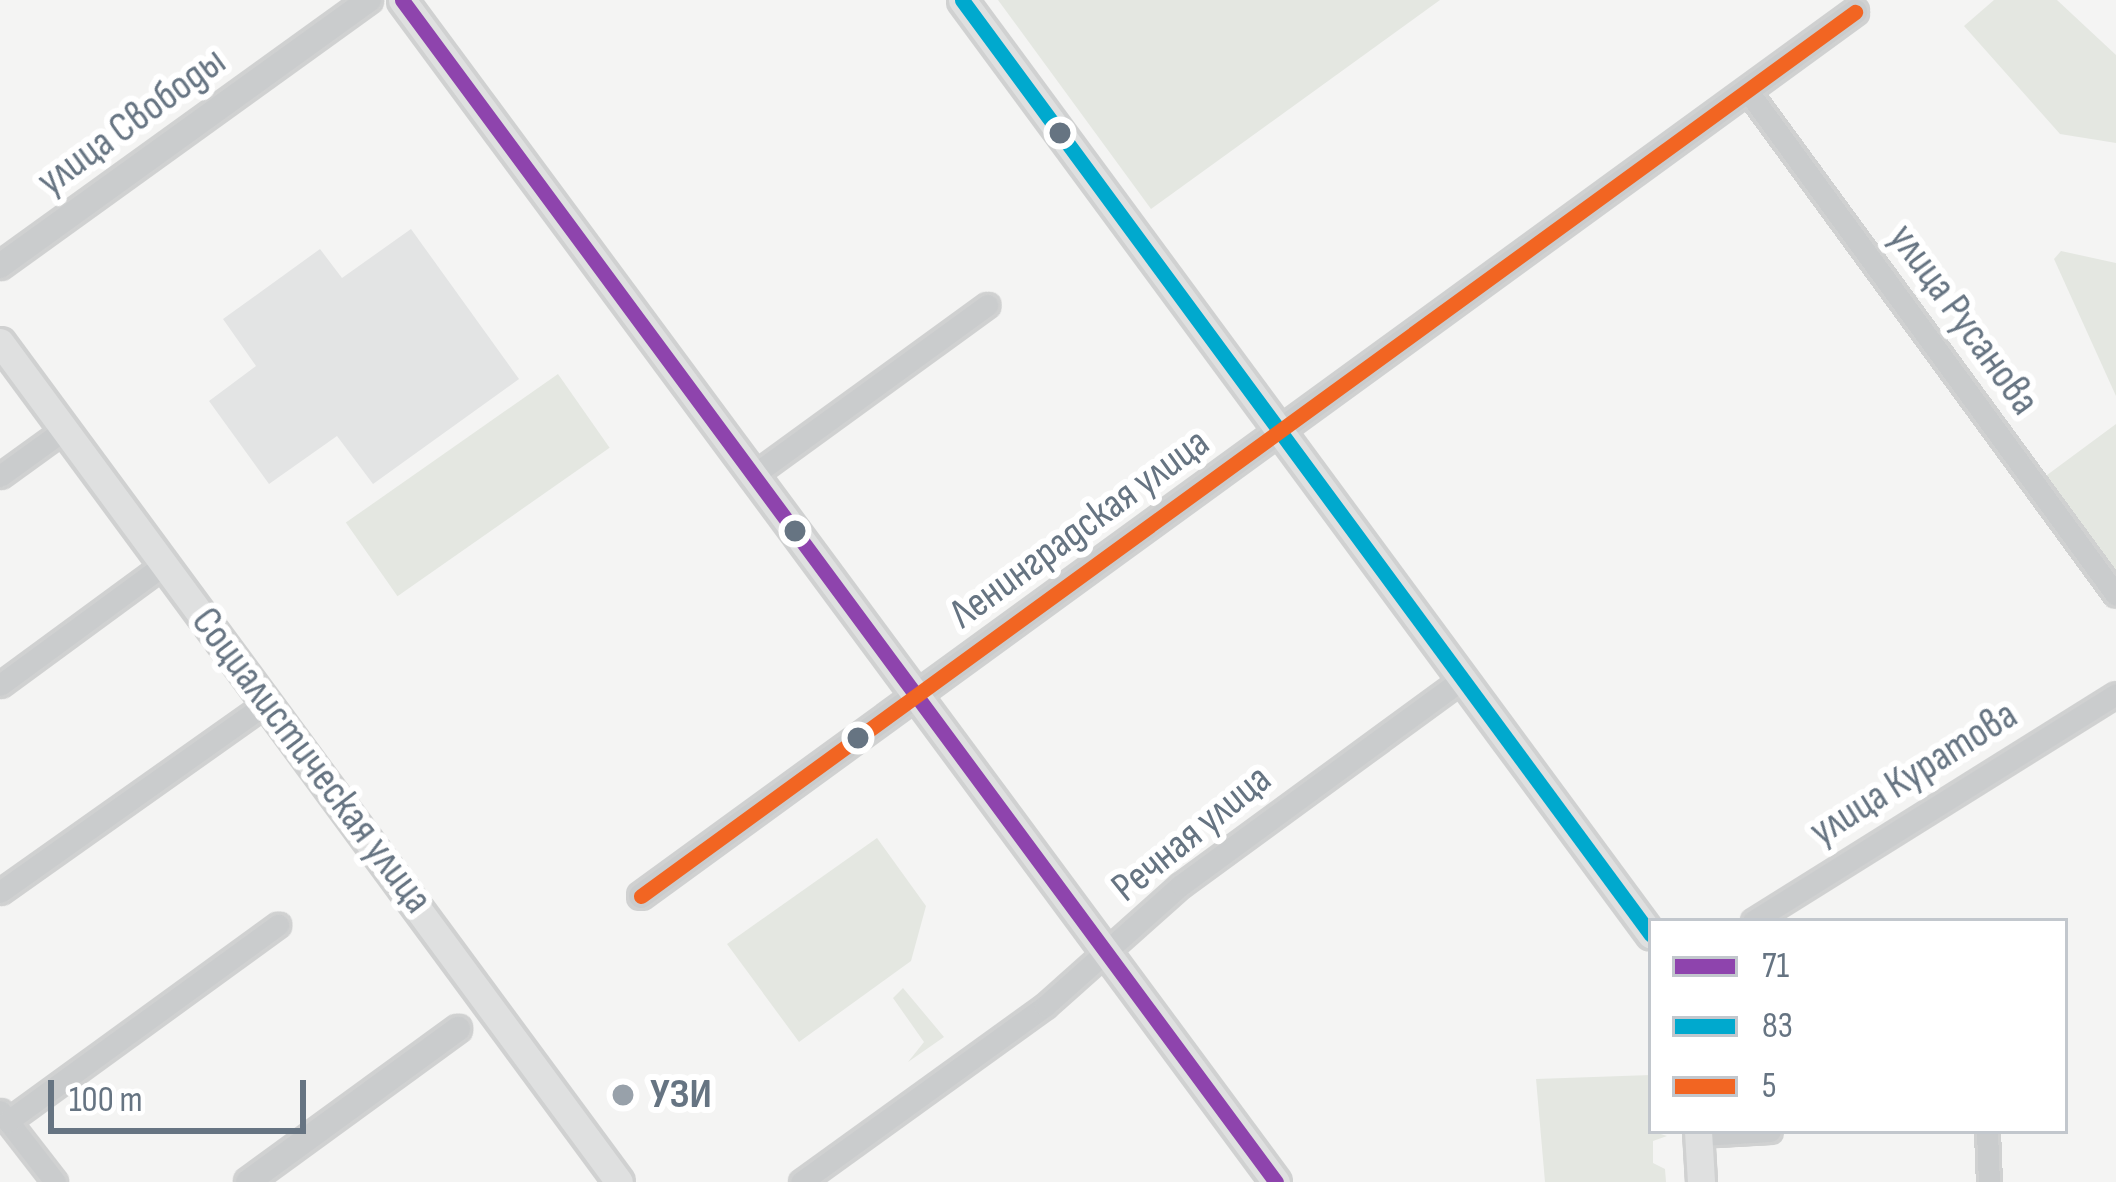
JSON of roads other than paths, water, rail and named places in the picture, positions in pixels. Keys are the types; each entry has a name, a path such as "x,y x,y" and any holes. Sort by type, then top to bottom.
{"main road":[{"path":"402,0 1276,1182"},
{"path":"962,0 1648,931"},
{"name":"Социалистическая улица","path":"0,342 619,1182"},
{"path":"1698,1134 1701,1182"}],"street":[{"name":"улица Свободы","path":"0,266 369,0"},
{"name":"Ленинградская улица","path":"641,896 1855,13"},
{"name":"улица Русанова","path":"1747,90 2116,595"},
{"path":"752,476 987,305"},
{"path":"0,476 65,429"},
{"path":"0,685 165,565"},
{"name":"Речная улица","path":"801,1182 1108,956 1180,885 1462,679"},
{"name":"улица Куратова","path":"1758,918 2116,694"},
{"path":"0,892 267,704"},
{"path":"55,1182 4,1116 278,925"},
{"path":"248,1182 458,1029"},
{"path":"1988,1134 1989,1182"}],"place":[{"name":"УЗИ","path":"623,1095"}]}
